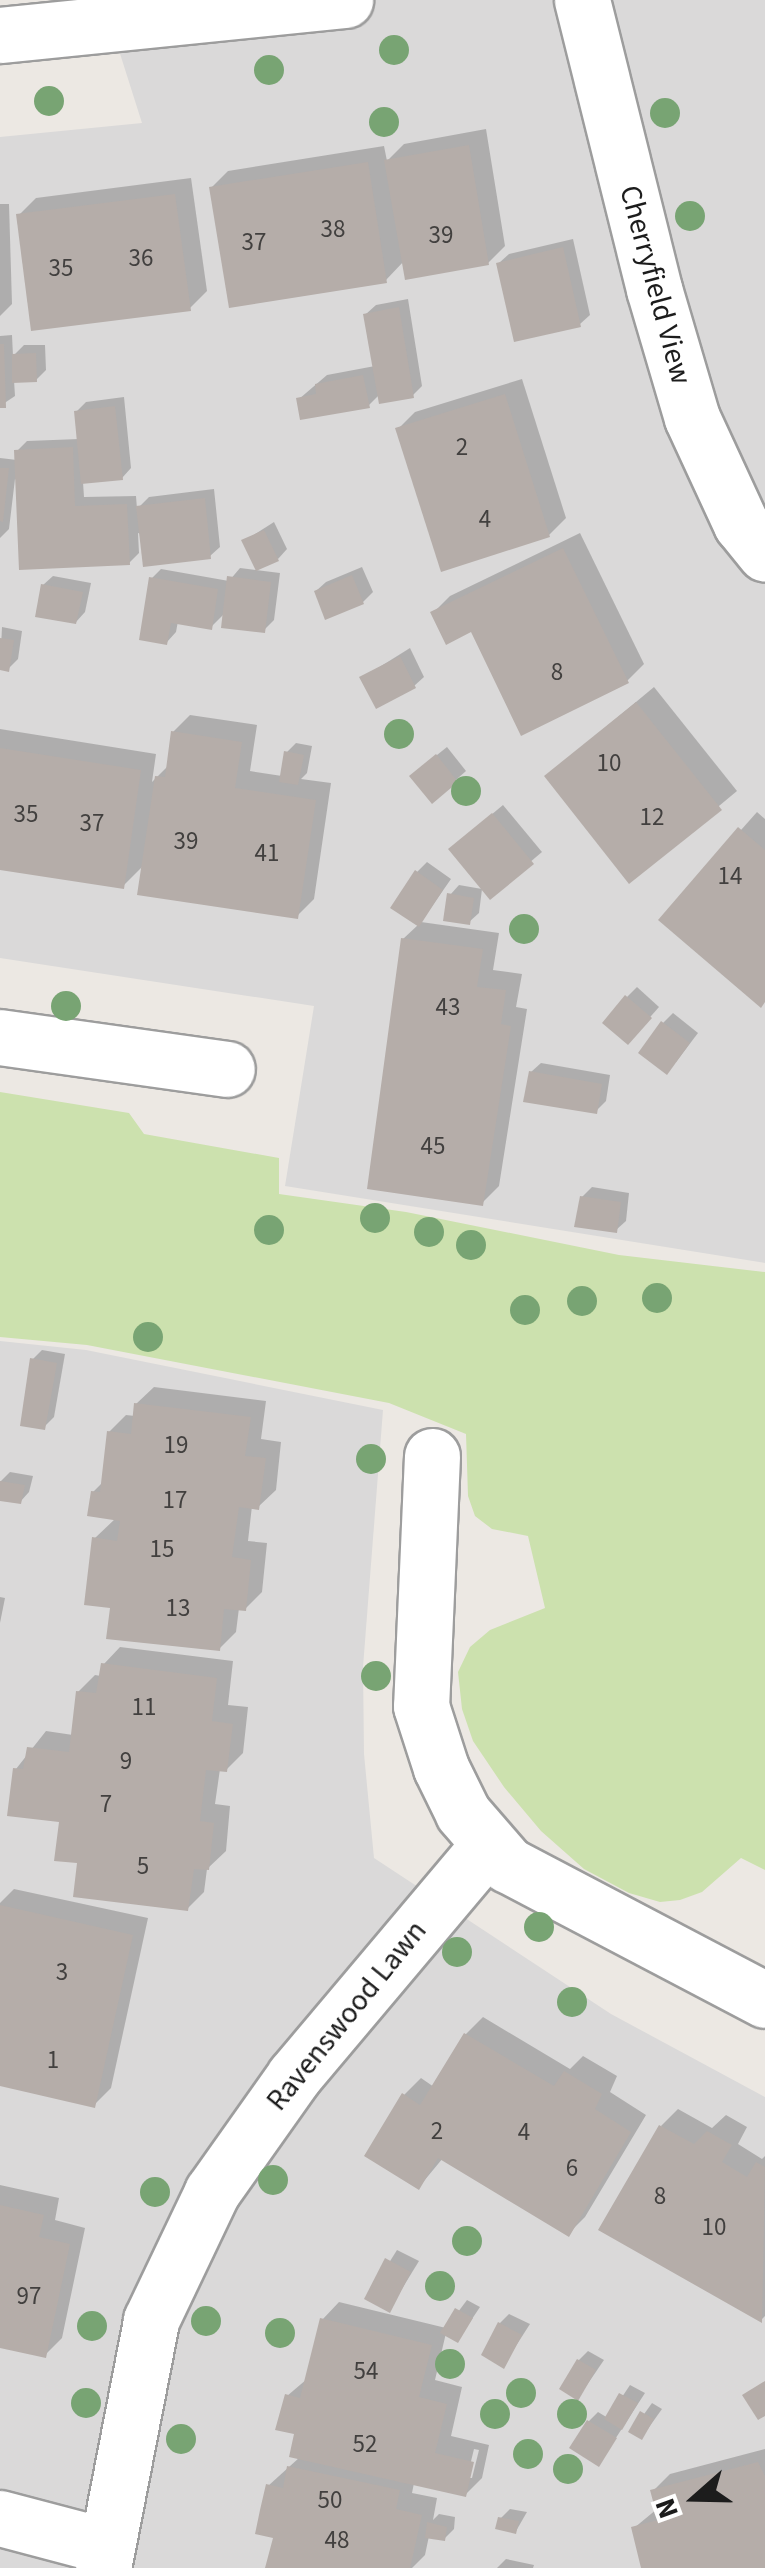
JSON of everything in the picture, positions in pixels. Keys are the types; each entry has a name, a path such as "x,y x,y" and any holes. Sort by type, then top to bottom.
{"street":[{"path":"15,22 345,0"},
{"name":"Cherryfield View","path":"582,0 654,289 692,418 741,524 765,554"},
{"path":"0,1037 227,1069"},
{"path":"432,1456 421,1706 449,1785 488,1846 520,1872 765,2000"},
{"name":"Ravenswood Lawn","path":"104,2557 152,2320 212,2192 294,2076 488,1846"},
{"path":"0,2518 104,2557"}],"shaded area":[{"path":"103,0 765,0 765,1263 285,1186 314,1006 0,958 0,137 142,123"},
{"path":"0,1341 86,1350 383,1410 363,1667 364,1754 374,1858 611,2014 765,2097 765,2568 0,2568"}],"green space":[{"path":"0,1092 129,1113 144,1134 279,1158 279,1194 406,1212 619,1255 765,1272 765,1870 741,1858 702,1892 680,1900 660,1902 629,1893 584,1869 541,1831 504,1787 473,1741 462,1709 458,1672 470,1647 490,1630 545,1608 528,1536 492,1529 475,1516 468,1496 466,1434 389,1403 87,1345 0,1337"}],"building":[{"path":"469,145 489,265 405,280 384,160"},
{"path":"368,162 387,283 229,308 209,187"},
{"path":"175,194 191,311 31,331 16,214"},
{"path":"563,247 581,327 514,342 496,263"},
{"path":"399,307 414,398 379,404 363,314"},
{"path":"0,344 4,344 6,408 0,408"},
{"path":"36,353 37,382 12,383 12,354"},
{"path":"363,375 370,408 300,420 296,398 316,394 315,384"},
{"path":"505,394 550,537 441,572 395,428"},
{"path":"115,406 123,480 81,484 74,411"},
{"path":"73,447 75,506 127,504 130,565 19,570 14,450"},
{"path":"0,468 9,468 3,522 0,521"},
{"path":"205,498 211,559 143,567 136,506"},
{"path":"264,530 279,561 256,571 241,540"},
{"path":"563,548 629,683 521,736 471,632 446,645 430,612"},
{"path":"352,575 364,604 325,620 314,591"},
{"path":"227,576 271,582 265,633 221,628"},
{"path":"149,577 218,589 212,630 171,623 167,645 139,640"},
{"path":"41,584 83,592 76,624 35,617"},
{"path":"0,638 14,640 9,672 0,670"},
{"path":"400,656 416,688 376,709 359,677"},
{"path":"636,702 722,810 629,884 544,776"},
{"path":"171,731 242,742 235,788 316,800 298,919 137,895 155,776 165,777"},
{"path":"0,748 141,770 124,889 0,870"},
{"path":"284,751 304,755 298,785 279,782"},
{"path":"436,754 458,782 432,804 409,776"},
{"path":"492,813 534,864 490,900 448,849"},
{"path":"738,827 765,850 765,1002 761,1008 658,920"},
{"path":"415,870 443,890 419,927 390,908"},
{"path":"447,893 474,898 470,925 443,921"},
{"path":"401,938 483,949 477,987 506,990 501,1024 511,1026 483,1206 367,1189"},
{"path":"625,995 652,1018 628,1045 602,1023"},
{"path":"661,1021 690,1043 667,1075 638,1053"},
{"path":"529,1071 602,1084 597,1114 523,1102"},
{"path":"580,1196 621,1202 617,1233 574,1227"},
{"path":"30,1358 57,1363 45,1430 20,1426"},
{"path":"134,1403 251,1417 245,1456 266,1458 259,1510 239,1507 232,1557 251,1560 246,1611 224,1609 220,1651 106,1639 110,1608 84,1605 92,1537 117,1541 120,1521 87,1516 91,1491 100,1492 107,1431 131,1434"},
{"path":"0,1481 25,1485 21,1504 0,1501"},
{"path":"101,1663 217,1678 212,1721 233,1724 227,1772 206,1770 200,1821 214,1823 209,1870 194,1869 188,1911 73,1897 77,1863 54,1861 59,1822 7,1816 13,1768 23,1769 27,1747 69,1752 76,1691 96,1693"},
{"path":"0,1905 133,1935 95,2108 0,2086"},
{"path":"464,2033 554,2086 564,2071 602,2094 595,2109 631,2132 569,2237 438,2158 419,2190 364,2156 402,2093 420,2105"},
{"path":"659,2125 694,2144 707,2131 732,2145 722,2162 747,2177 756,2162 765,2167 762,2323 598,2230"},
{"path":"0,2205 44,2215 39,2237 70,2244 46,2358 0,2348"},
{"path":"385,2258 411,2272 390,2313 364,2299"},
{"path":"455,2308 473,2318 458,2343 440,2333"},
{"path":"320,2318 432,2345 419,2397 447,2404 435,2453 474,2462 466,2497 289,2457 294,2434 275,2430 285,2394 300,2398"},
{"path":"498,2322 522,2335 504,2369 481,2355"},
{"path":"577,2359 596,2370 578,2401 559,2389"},
{"path":"765,2381 765,2416 758,2420 742,2395"},
{"path":"619,2393 638,2403 622,2430 604,2419"},
{"path":"640,2411 654,2419 642,2440 628,2432"},
{"path":"587,2420 617,2438 599,2467 569,2448"},
{"path":"758,2462 765,2476 765,2568 641,2568 631,2527 658,2520 650,2490"},
{"path":"287,2466 400,2490 396,2509 422,2515 410,2568 265,2568 273,2538 255,2534 260,2510 266,2484 283,2488"},
{"path":"498,2517 519,2521 516,2534 495,2529"},
{"path":"427,2522 447,2527 445,2541 425,2538"}]}
